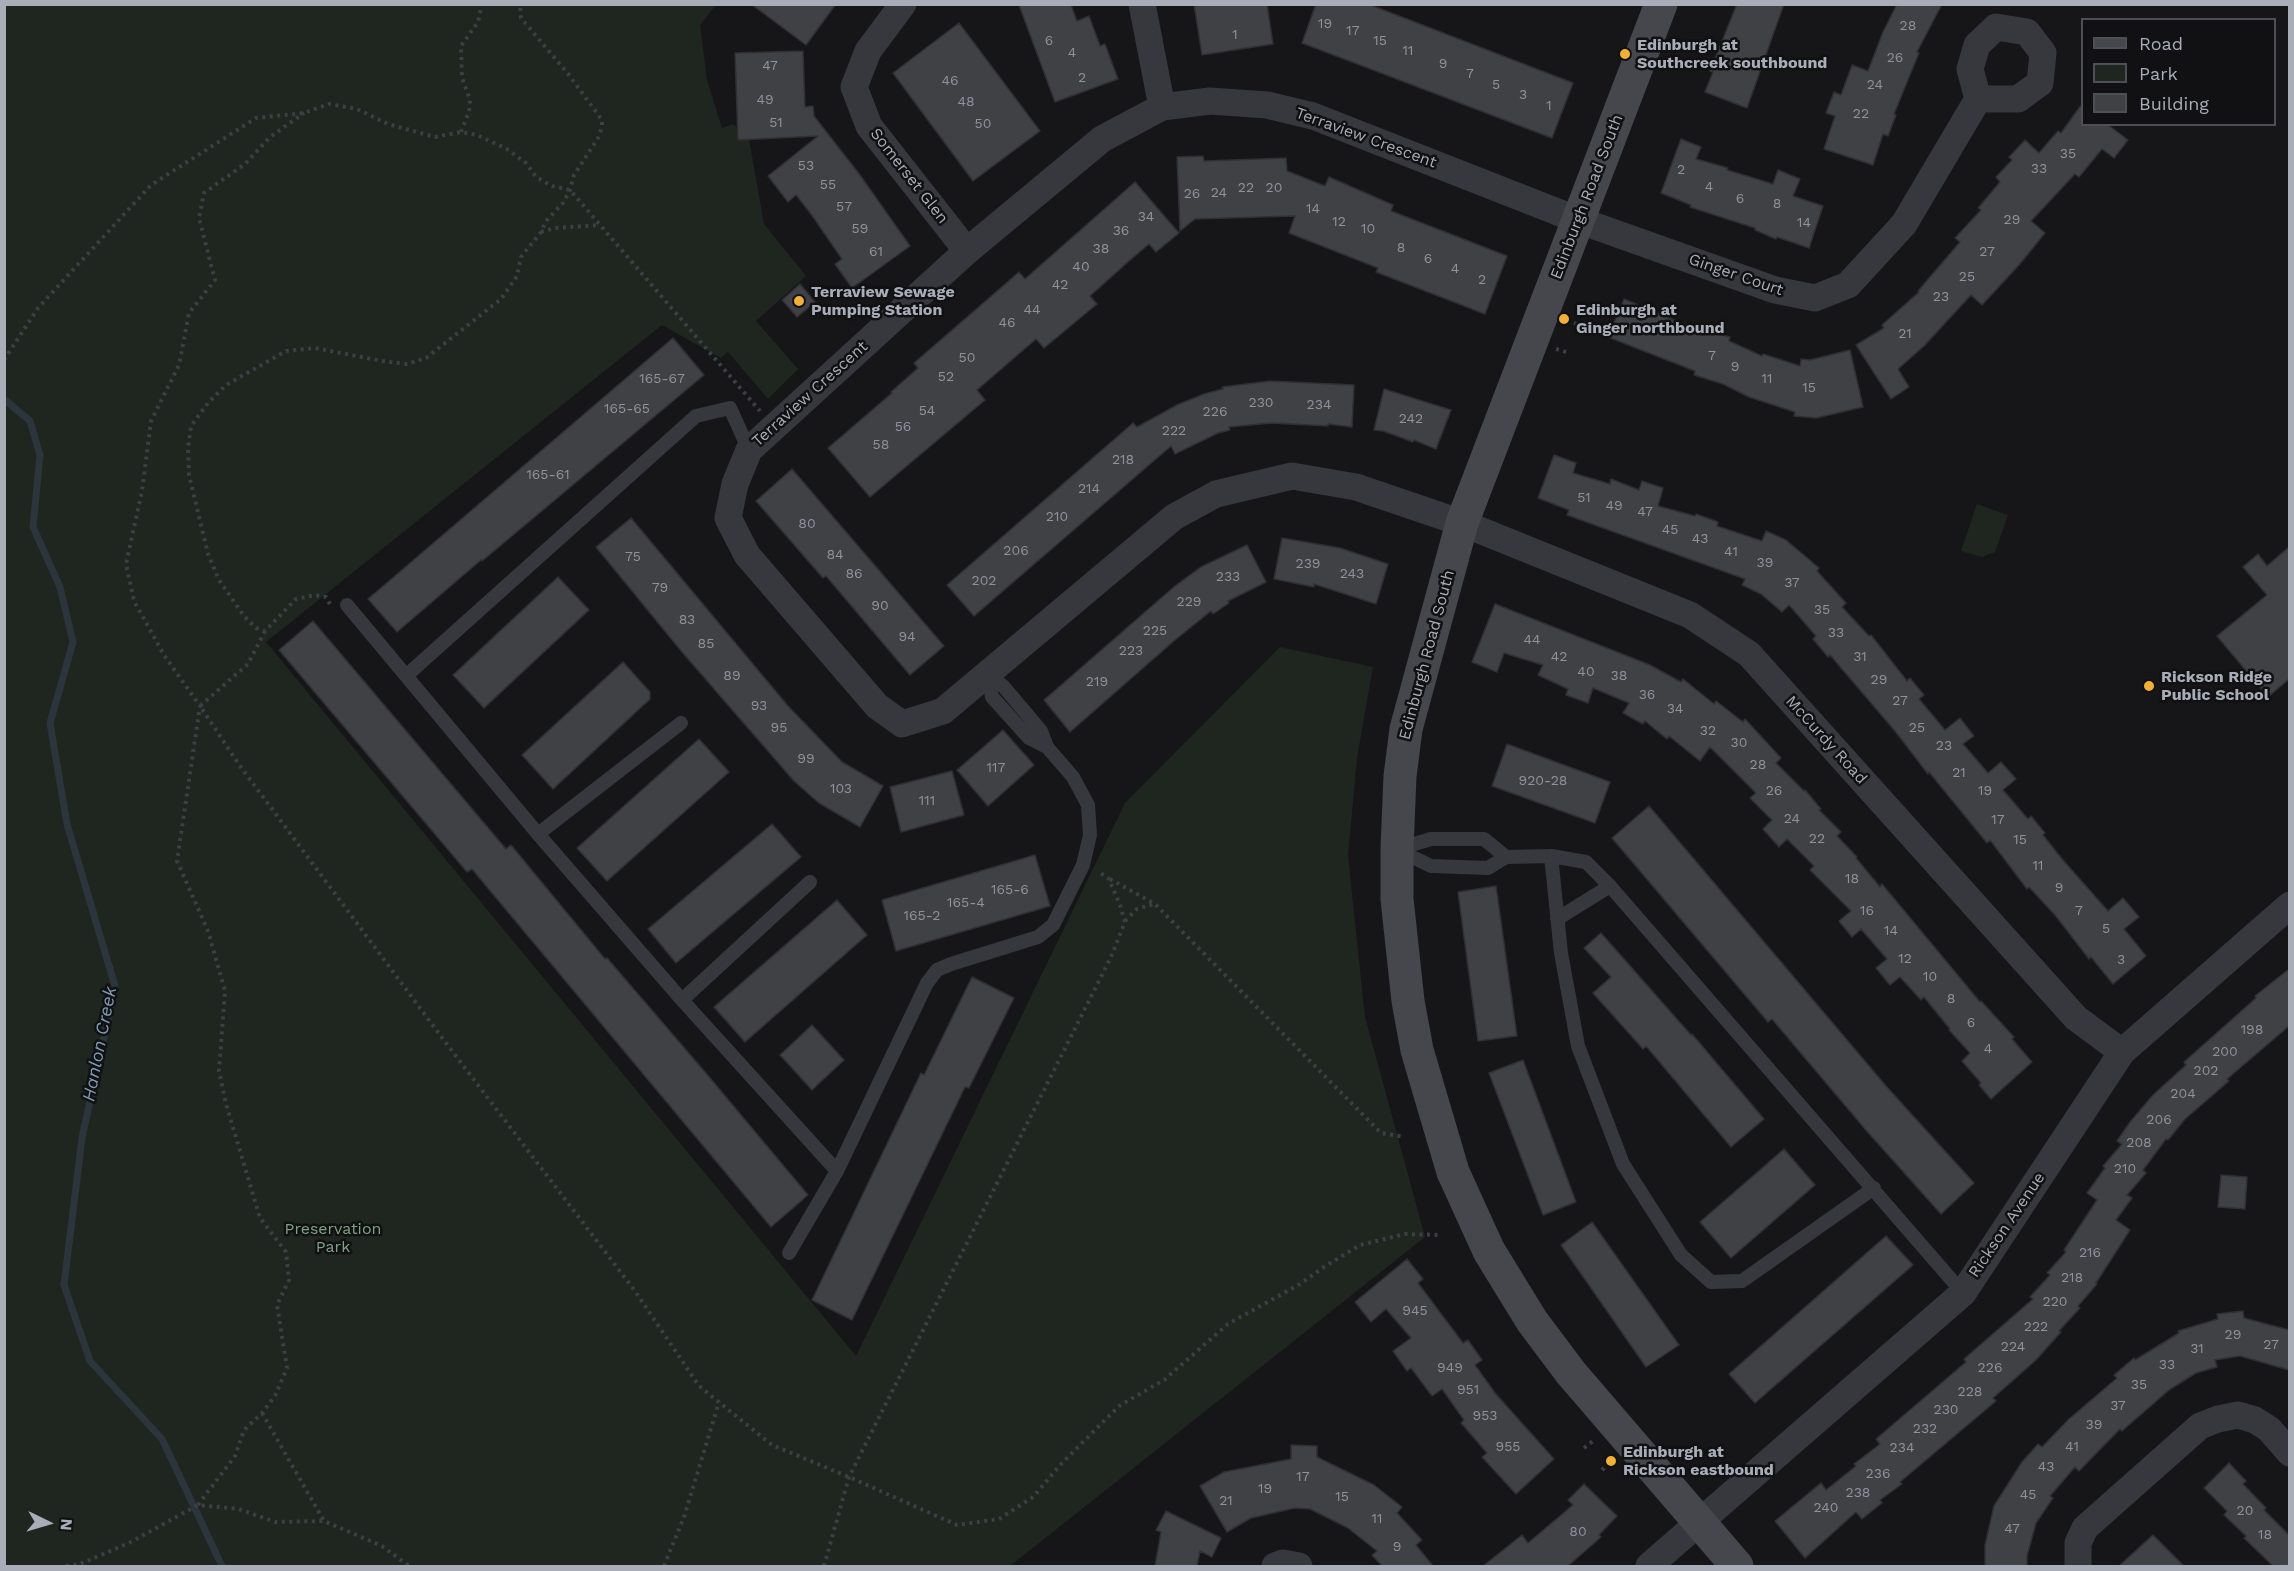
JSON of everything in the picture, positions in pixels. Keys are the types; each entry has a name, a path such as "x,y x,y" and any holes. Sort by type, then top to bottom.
{"main road":[{"name":"Edinburgh Road South","path":"1661,4 1462,523 1406,729 1400,776 1396,849 1397,899 1408,1001 1417,1050 1453,1172 1489,1251 1532,1321 1571,1373 1737,1566"}],"street":[{"name":"Somerset Glen","path":"903,4 868,51 854,87 869,126 967,251"},
{"path":"1142,4 1161,107"},
{"name":"Ginger Court","path":"1578,219 1775,290 1815,298 1848,285 1904,224 1978,99"},
{"name":"Terraview Crescent","path":"1462,523 1356,487 1292,476 1216,494 1174,517 943,711 902,724 877,706 747,555 728,518 735,484 749,450 967,251 1102,139 1161,107 1210,101 1267,105 1312,116 1578,219"},
{"name":"McCurdy Road","path":"1462,523 1690,615 1749,654 2076,1018 2122,1052"},
{"name":"Rickson Avenue","path":"1648,1566 1963,1293 2122,1052 2289,905"},
{"path":"2078,1566 2078,1543 2085,1528 2200,1426 2238,1415 2255,1420 2269,1430 2289,1453"},
{"path":"1275,1566 1282,1563 1299,1566"}],"lane":[{"path":"407,675 696,416 730,408 749,450"},
{"path":"347,605 538,834 682,1000 837,1171"},
{"path":"789,1253 837,1171 927,983 938,970 951,964 1038,937 1053,925 1083,865 1090,835 1088,805 1073,777 1047,747 1029,738 992,697 987,672"},
{"path":"538,834 681,723"},
{"path":"1396,849 1431,838 1484,839 1506,857"},
{"path":"1396,849 1431,866 1488,868 1506,857 1551,856 1586,862 1610,886 1963,1293"},
{"path":"1551,856 1557,919 1578,1046 1623,1164 1681,1256 1711,1282 1742,1281 1874,1188"},
{"path":"682,1000 810,882"},
{"path":"1557,919 1610,886"}],"path":[{"path":"461,132 469,112 470,100 462,78 461,46 478,22 482,4"},
{"path":"265,631 256,628 244,616 219,580 208,554 189,475 188,448 191,426 208,403 226,385 286,351 315,348 382,361 407,363 426,358 501,299 517,276 521,257 541,232 546,221 563,203 574,175 602,128 602,120 569,75 522,18 520,4"},
{"path":"4,360 38,308 151,185 256,118 304,113 329,104 357,109 388,124 435,137 461,132 477,135 507,149 526,163 536,177 552,186 570,190 774,427"},
{"path":"304,113 270,137 245,164 204,193 199,218 215,280 189,313 179,364 151,421 142,491 126,564 134,601 164,655 254,785 452,1051 635,1291 699,1386 772,1445 957,1526 999,1519 1033,1497 1062,1463 1119,1406 1164,1380 1228,1324 1300,1284 1360,1245 1405,1234 1441,1235"},
{"path":"541,232 555,228 600,225"},
{"path":"1564,319 1581,326"},
{"path":"1553,347 1570,353"},
{"path":"66,1566 80,1564 129,1543 197,1505 235,1456 244,1430 262,1413 275,1396 287,1368 277,1305 289,1280 286,1252 260,1218 241,1159 219,1071 225,991 208,931 177,861 200,706 248,664 265,631 296,600 315,595 326,597 337,614 347,605"},
{"path":"1083,865 1098,870 1109,879 1155,904 1381,1133 1405,1137"},
{"path":"1109,879 1125,922"},
{"path":"824,1566 849,1477 1111,957 1125,922 1137,909 1155,904"},
{"path":"664,1566 684,1517 719,1402"},
{"path":"262,1413 324,1521"},
{"path":"1584,1448 1594,1440"},
{"path":"1602,1470 1611,1461"},
{"path":"197,1505 239,1509 275,1522 324,1521 381,1546 409,1566"}],"green space":[{"name":"Preservation Park","path":"5,5 716,5 700,25 707,80 722,128 733,124 749,139 764,224 806,276 756,321 798,369 768,399 728,352 721,358 662,325 266,642 856,1356 1125,803 1280,647 1373,667 1357,758 1348,856 1365,1017 1425,1237 1010,1566 5,1566"},
{"path":"1977,504 2008,515 1995,552 1982,557 1961,551"}],"building":[{"path":"751,4 836,4 806,45"},
{"path":"1194,4 1267,4 1273,44 1202,55"},
{"path":"1316,4 1368,4 1573,83 1552,138 1302,43"},
{"path":"1737,4 1784,4 1747,108 1705,92 1713,72 1710,71"},
{"path":"1897,4 1942,4 1917,52 1919,53 1894,114 1896,115 1888,136 1883,134 1873,165 1824,149 1835,116 1826,113 1834,92 1841,95 1852,65 1868,71"},
{"path":"1019,5 1071,5 1077,21 1089,16 1100,46 1105,44 1118,79 1055,102"},
{"path":"959,23 1040,131 973,181 893,73"},
{"path":"803,51 805,107 813,106 814,116 860,175 910,246 852,288 835,264 842,259 811,214 796,195 788,202 768,176 818,136 738,140 735,53"},
{"path":"2081,105 2081,126 2110,126 2128,140 2114,158 2102,149 2079,177 2075,174 2031,221 2045,233 1982,305 1971,295 1924,346 1898,369 1909,387 1891,399 1856,345 1884,328 1882,325 1919,292 1960,242 1955,238 1981,210 1978,208 2000,182 1996,177 2012,160 2009,157 2025,140 2039,153 2058,131 2061,133"},
{"path":"1681,139 1701,147 1696,159 1728,168 1727,170 1773,184 1778,170 1800,179 1793,196 1823,206 1809,248 1777,237 1776,239 1755,228 1690,207 1691,205 1661,193"},
{"path":"1203,156 1204,161 1286,158 1287,171 1325,186 1329,177 1393,205 1391,211 1507,256 1485,314 1376,272 1378,268 1289,233 1295,216 1195,219 1180,231 1177,157"},
{"path":"1135,182 1179,233 1156,252 1149,244 1129,261 1090,296 1097,304 1044,348 1036,339 977,390 985,400 870,497 828,448 918,368 914,363 1019,272 1025,279"},
{"name":"Terraview Sewage Pumping Station","path":"800,284 815,302 797,317 782,300"},
{"path":"1624,299 1681,323 1730,337 1729,341 1762,356 1763,354 1800,366 1801,359 1810,360 1850,350 1863,407 1816,418 1794,416 1795,412 1694,375 1695,371 1608,337"},
{"path":"673,338 704,375 397,632 368,599"},
{"path":"1270,381 1354,385 1352,427 1328,424 1328,426 1271,423 1229,427 1230,430 1218,433 1175,454 1171,446 974,616 947,585 1133,423 1137,427 1177,405 1223,389 1222,387"},
{"path":"1384,389 1451,410 1436,449 1414,440 1413,442 1374,430"},
{"path":"1554,455 1576,463 1573,473 1610,484 1611,479 1639,490 1642,481 1663,488 1658,506 1695,516 1696,514 1718,522 1717,526 1762,541 1766,531 1786,540 1819,568 1817,571 1846,603 1842,607 1869,636 1871,635 1907,681 1910,678 1924,695 1919,699 1945,730 1960,718 1974,736 1963,744 1988,773 2001,762 2016,779 2003,790 2028,819 2031,816 2062,859 2108,911 2123,898 2139,917 2124,929 2146,956 2113,984 2091,957 2089,959 2055,915 2029,887 2027,889 1990,840 1987,843 1929,772 1928,774 1895,731 1830,655 1828,657 1813,639 1816,636 1789,605 1782,612 1761,594 1742,585 1745,579 1567,515 1569,510 1538,498"},
{"path":"792,469 944,646 910,675 826,576 823,578 756,501"},
{"path":"631,518 788,706 842,762 883,786 860,827 819,803 794,781 682,652 596,547"},
{"path":"1282,538 1340,548 1388,564 1376,604 1314,584 1314,587 1274,579"},
{"path":"1247,545 1266,582 1228,601 1229,603 1213,614 1211,611 1070,732 1044,700 1175,586 1201,567"},
{"path":"2289,547 2289,679 2268,697 2217,636 2267,595 2243,567 2258,554 2267,566"},
{"path":"558,577 589,610 484,708 453,675"},
{"path":"1495,604 1650,665 1681,682 1683,679 1714,704 1716,701 1743,722 1745,719 1781,758 1776,763 1805,790 1821,809 1819,810 1841,832 1837,836 1880,887 1882,884 1980,1002 2014,1037 2012,1039 2032,1062 1991,1099 1962,1061 1970,1053 1924,997 1921,1000 1900,977 1890,985 1876,968 1887,959 1861,929 1852,937 1839,921 1851,911 1810,870 1814,866 1787,839 1779,847 1763,829 1772,820 1750,798 1756,793 1710,747 1700,761 1669,736 1667,739 1645,721 1643,724 1623,713 1629,703 1593,688 1588,703 1566,695 1568,689 1538,675 1543,665 1504,653 1497,672 1472,662"},
{"path":"313,621 506,849 511,845 605,959 607,958 808,1195 771,1227 472,869 467,872 279,650"},
{"path":"623,662 650,692 650,699 553,789 522,755"},
{"path":"1003,730 1034,765 988,806 957,770"},
{"path":"699,739 729,772 607,881 577,848"},
{"path":"1507,744 1610,782 1595,823 1492,786"},
{"path":"952,771 964,815 901,832 890,787"},
{"path":"1649,806 1886,1086 1974,1183 1941,1214 1772,1019 1768,1022 1612,838"},
{"path":"772,824 801,857 676,963 648,929"},
{"path":"1035,855 1050,906 896,951 882,900"},
{"path":"1496,886 1517,1036 1478,1041 1458,892"},
{"path":"837,900 867,935 745,1042 714,1007"},
{"path":"1601,933 1692,1034 1764,1119 1731,1147 1646,1046 1643,1049 1593,993 1611,977 1584,948"},
{"path":"2289,969 2289,1026 2227,1079 2229,1081 2185,1119 2168,1140 2166,1139 2143,1170 2146,1173 2127,1195 2132,1198 2116,1220 2130,1230 2097,1284 2078,1306 2080,1308 2059,1331 2061,1332 2036,1360 1993,1398 1996,1401 1900,1482 1902,1484 1880,1500 1882,1503 1862,1519 1856,1512 1805,1558 1775,1521 1821,1483 1826,1490 1856,1466 1854,1464 1880,1444 1876,1439 1966,1362 1964,1359 2033,1299 2030,1297 2050,1275 2047,1273 2066,1252 2064,1250 2097,1200 2087,1193 2105,1168 2103,1166 2122,1144 2117,1141 2130,1122 2153,1095 2186,1065 2184,1062 2256,998 2255,996"},
{"path":"972,977 1014,998 969,1088 965,1087 852,1320 812,1300 921,1073 924,1075"},
{"path":"812,1025 844,1060 812,1090 780,1055"},
{"path":"1523,1060 1576,1202 1543,1215 1489,1073"},
{"path":"1784,1149 1815,1185 1731,1258 1700,1222"},
{"path":"2221,1175 2247,1177 2245,1209 2218,1207"},
{"path":"1592,1222 1679,1345 1646,1367 1561,1245"},
{"path":"1886,1236 1913,1265 1755,1403 1729,1374"},
{"path":"1407,1259 1423,1279 1418,1283 1463,1343 1468,1340 1482,1360 1475,1365 1495,1393 1554,1459 1516,1494 1482,1457 1487,1453 1461,1423 1464,1420 1442,1389 1432,1396 1411,1368 1407,1371 1393,1351 1411,1338 1386,1309 1371,1322 1355,1302"},
{"path":"2243,1311 2244,1318 2289,1330 2289,1370 2240,1356 2215,1360 2217,1367 2196,1373 2169,1390 2122,1431 2120,1429 2079,1471 2075,1467 2050,1496 2053,1498 2036,1523 2027,1556 2027,1566 1985,1566 1985,1545 1994,1506 2022,1462 2038,1444 2042,1447 2069,1419 2117,1378 2114,1375 2134,1358 2135,1360 2179,1333 2178,1331 2218,1319 2217,1314"},
{"path":"1291,1445 1317,1446 1317,1457 1374,1485 1402,1507 1397,1513 1422,1540 1416,1545 1433,1566 1382,1566 1372,1555 1377,1551 1348,1528 1310,1509 1295,1508 1251,1518 1227,1532 1200,1486 1224,1472 1291,1459"},
{"path":"2229,1463 2246,1481 2243,1484 2266,1508 2264,1510 2289,1535 2289,1566 2273,1566 2244,1538 2246,1536 2224,1515 2227,1511 2204,1488"},
{"path":"1584,1484 1617,1516 1599,1535 1601,1537 1568,1566 1483,1566 1522,1535 1528,1543 1573,1505 1568,1500"},
{"path":"1166,1511 1221,1538 1212,1557 1200,1551 1197,1566 1155,1566 1161,1532 1156,1530"},
{"path":"2153,1535 2184,1566 2119,1566"}],"waterway":[{"name":"Hanlon Creek","path":"4,399 30,421 40,455 33,527 60,587 73,642 50,723 67,824 115,986 82,1138 64,1285 90,1361 162,1439 222,1566"}],"place":[{"name":"Edinburgh at Southcreek southbound","path":"1625,54"},
{"name":"Terraview Sewage Pumping Station","path":"799,301"},
{"name":"Edinburgh at Ginger northbound","path":"1564,319"},
{"name":"Rickson Ridge Public School","path":"2149,686"},
{"name":"Edinburgh at Rickson eastbound","path":"1611,1461"}]}
